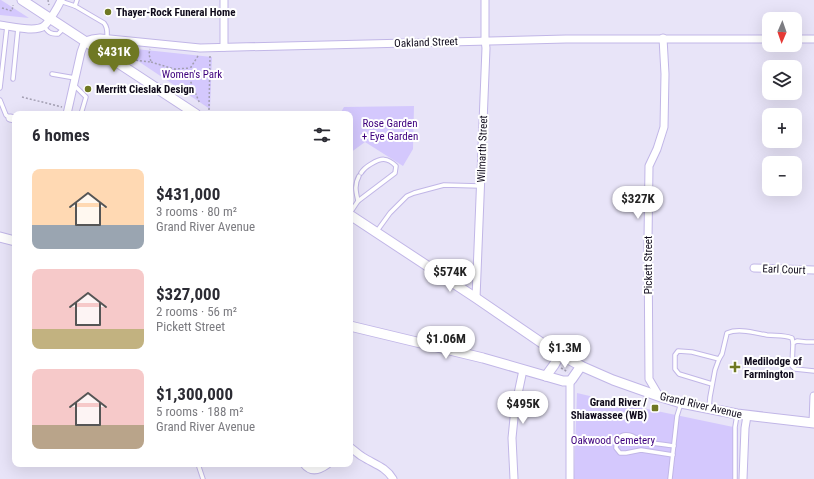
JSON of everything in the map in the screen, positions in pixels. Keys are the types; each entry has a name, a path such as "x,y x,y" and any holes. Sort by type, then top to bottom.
{"main road":[{"path":"22,0 191,111"},
{"name":"Grand River Avenue","path":"353,216 555,352 581,366 613,380 681,403 747,416 813,423"},
{"path":"0,237 12,240"},
{"path":"353,327 483,358 563,381 575,376 581,366"},
{"path":"546,376 560,354"}],"street":[{"path":"224,0 224,47"},
{"name":"Wilmarth Street","path":"476,298 486,48 485,0"},
{"path":"4,26 38,29 44,26 61,1"},
{"name":"Oakland Street","path":"85,41 107,38 200,48 485,40 663,38 762,39"},
{"name":"Pickett Street","path":"659,396 649,380 648,240 649,166 664,127 665,74 663,38"},
{"path":"802,39 814,39"},
{"path":"67,111 85,41"},
{"name":"Earl Court","path":"754,268 814,270"},
{"path":"514,479 512,438 515,408 523,370"},
{"path":"570,377 570,479"},
{"path":"813,423 814,396"},
{"path":"744,479 745,430 747,416"},
{"path":"353,449 363,457 379,465 389,473 393,479"},
{"path":"308,467 316,470 324,467"}],"lane":[{"path":"75,6 78,0"},
{"path":"61,1 75,6 104,23 106,26 107,38"},
{"path":"0,88 4,26"},
{"path":"44,26 46,31 52,34 58,34 64,27"},
{"path":"13,79 18,27"},
{"path":"52,74 74,81 86,97 83,111"},
{"path":"0,100 6,115 12,118"},
{"path":"353,209 358,201 394,173 396,166 391,161 382,159 375,161 364,168 355,184 358,201"},
{"path":"377,232 390,213 407,196 444,185 480,186"},
{"path":"709,408 715,370 722,354 727,333 729,332 739,331 792,338 792,366 795,369 814,371"},
{"path":"793,343 797,341 814,342"},
{"path":"712,384 679,374 675,369 675,355 678,352 692,352 719,359"},
{"path":"670,479 681,403"},
{"path":"735,479 735,427 737,414"},
{"path":"673,455 641,450 626,453 620,452 616,448 616,442 619,437 624,434 642,441 674,446"},
{"path":"199,467 203,479"}],"path":[{"path":"48,0 49,5"},
{"path":"2,8 12,11 13,5"},
{"path":"125,55 128,48"},
{"path":"138,48 133,60 151,62 174,69 190,80"},
{"path":"150,49 149,54 151,62"},
{"path":"127,51 136,55"},
{"path":"198,56 191,67 190,80 200,104"},
{"path":"209,110 210,56"},
{"path":"174,69 191,67"},
{"path":"22,97 67,111"},
{"path":"561,368 570,377"}],"green space":[{"path":"1,0 29,18 0,15"},
{"name":"Women's Park","path":"117,47 212,57 210,109"},
{"name":"Rose Garden + Eye Garden","path":"414,106 413,149 403,166 365,142 353,151 353,111 342,111 344,107"},
{"name":"Oakwood Cemetery","path":"577,393 738,428 737,479 574,479"}],"place":[{"name":"Thayer-Rock Funeral Home","path":"108,12"},
{"name":"Merritt Cieslak Design","path":"88,89"},
{"name":"Medilodge of Farmington","path":"735,367"},
{"name":"Grand River / Shiawassee (WB)","path":"655,408"}]}
